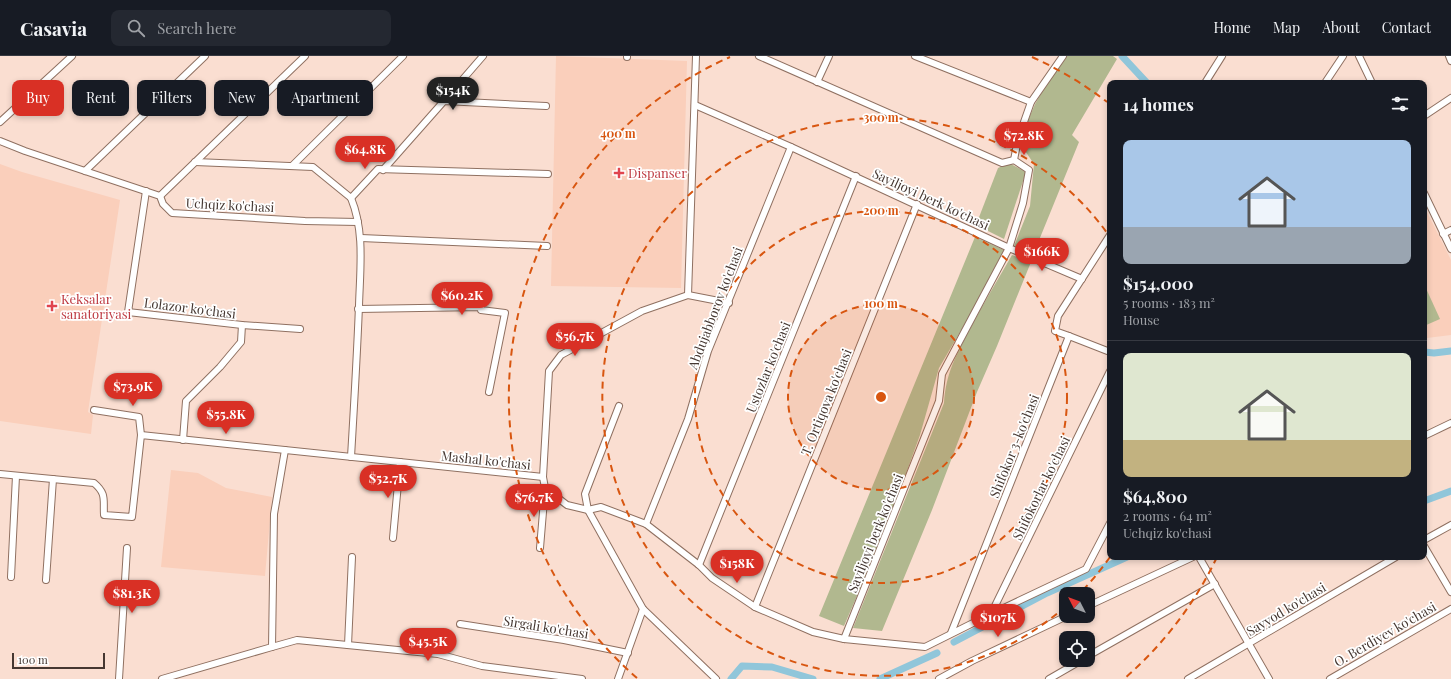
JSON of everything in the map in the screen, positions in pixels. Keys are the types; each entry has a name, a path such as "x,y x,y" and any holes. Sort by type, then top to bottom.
{"street":[{"path":"0,122 72,56"},
{"path":"85,171 205,56"},
{"path":"0,141 25,151 160,196 305,56"},
{"path":"293,166 403,56"},
{"path":"383,170 483,56"},
{"path":"688,295 696,56"},
{"path":"759,56 1002,163 1014,160 1029,170 1023,203 1009,248 1082,279"},
{"path":"817,82 829,56"},
{"path":"915,56 1031,102"},
{"path":"1014,160 1018,139 1031,102 1063,56"},
{"path":"1207,80 1222,56"},
{"path":"1327,80 1343,56"},
{"path":"1359,56 1371,80"},
{"path":"1449,56 1451,60"},
{"path":"1427,114 1451,98"},
{"path":"444,101 546,106"},
{"name":"Sayiljoyi berk ko'chasi","path":"695,105 856,176 1009,248 942,374 939,401 844,639"},
{"name":"Abdujabborov ko'chasi","path":"646,524 688,419 708,351 791,147"},
{"path":"195,162 313,167 351,198 356,211 361,238 351,457"},
{"path":"351,198 378,169 548,174"},
{"name":"Ustozlar ko'chasi","path":"700,565 856,176"},
{"name":"Lolazor ko'chasi","path":"146,191 128,312 242,325 300,329"},
{"name":"Uchqiz ko'chasi","path":"160,196 163,204 172,213 306,221 358,222"},
{"path":"1427,200 1451,249"},
{"name":"T. Ortiqova ko'chasi","path":"754,607 917,204"},
{"path":"1443,234 1451,230"},
{"path":"361,238 547,246"},
{"path":"1107,240 1058,316 1055,331 1107,351"},
{"path":"540,548 545,488 543,477 549,371 560,355 642,312 688,295 728,303"},
{"path":"358,309 481,307 480,310 505,313 489,392"},
{"path":"182,440 186,402 220,367 241,342 242,325"},
{"name":"Shifokor 3-ko'chasi","path":"951,633 1069,336"},
{"name":"Shifokorlar ko'chasi","path":"991,614 1107,377"},
{"path":"619,406 584,494 588,510 643,609 716,679"},
{"path":"0,474 94,483 101,489 103,496 104,516 132,517 141,435 140,417 94,410"},
{"path":"1427,435 1451,423"},
{"name":"Mashal ko'chasi","path":"141,435 543,477"},
{"path":"272,648 274,514 285,450"},
{"path":"393,538 400,462"},
{"path":"11,577 16,476"},
{"path":"46,580 53,479"},
{"path":"545,488 566,505 588,510 601,507 646,524 700,565 712,578 754,607 813,632 844,639 925,647 951,633 1086,569 1107,529"},
{"path":"1427,538 1451,525"},
{"path":"118,679 127,548"},
{"path":"1427,551 1451,592"},
{"path":"348,645 352,557"},
{"path":"1095,603 1187,560"},
{"path":"1201,560 1269,679"},
{"name":"Sayyod ko'chasi","path":"1188,679 1391,560"},
{"path":"1095,652 1215,584"},
{"path":"618,679 643,609"},
{"name":"O. Berdiyev ko'chasi","path":"1330,679 1451,609"},
{"path":"939,679 972,660 1059,620"},
{"name":"Sirgali ko'chasi","path":"460,624 564,640 628,653"},
{"path":"162,679 296,640 438,654 482,666 582,679"},
{"path":"1049,679 1070,667"}],"shaded area":[{"name":"Dispanser","path":"556,56 687,61 681,288 551,286"},
{"name":"Keksalar sanatoriyasi","path":"0,164 22,172 120,200 88,412 93,415 91,434 0,421"},
{"path":"1427,212 1451,260 1451,335 1427,338"},
{"path":"171,470 198,473 226,488 272,497 265,576 161,567"}],"green space":[{"path":"1067,56 1113,56 1117,59 1072,135 1079,142 1033,255 1014,246 1030,206 1034,164 1019,142 1035,104 1052,75"},
{"path":"1009,163 1026,172 1004,239 976,225 998,168"},
{"path":"975,237 1004,250 970,315 939,368 920,435 887,526 844,626 819,616"},
{"path":"1012,255 1031,262 977,392 932,510 882,631 853,628 944,403 949,373 956,356 980,310"},
{"path":"1427,291 1440,319 1427,325"}],"waterway":[{"path":"1122,56 1144,80"},
{"path":"1427,352 1451,351"},
{"path":"1427,500 1451,491"},
{"path":"954,642 1047,593 1120,560"},
{"path":"880,679 937,653"},
{"path":"731,679 742,666 772,667 813,679"}],"place":[{"name":"Dispanser","path":"619,173"},
{"name":"Keksalar sanatoriyasi","path":"52,306"}]}
